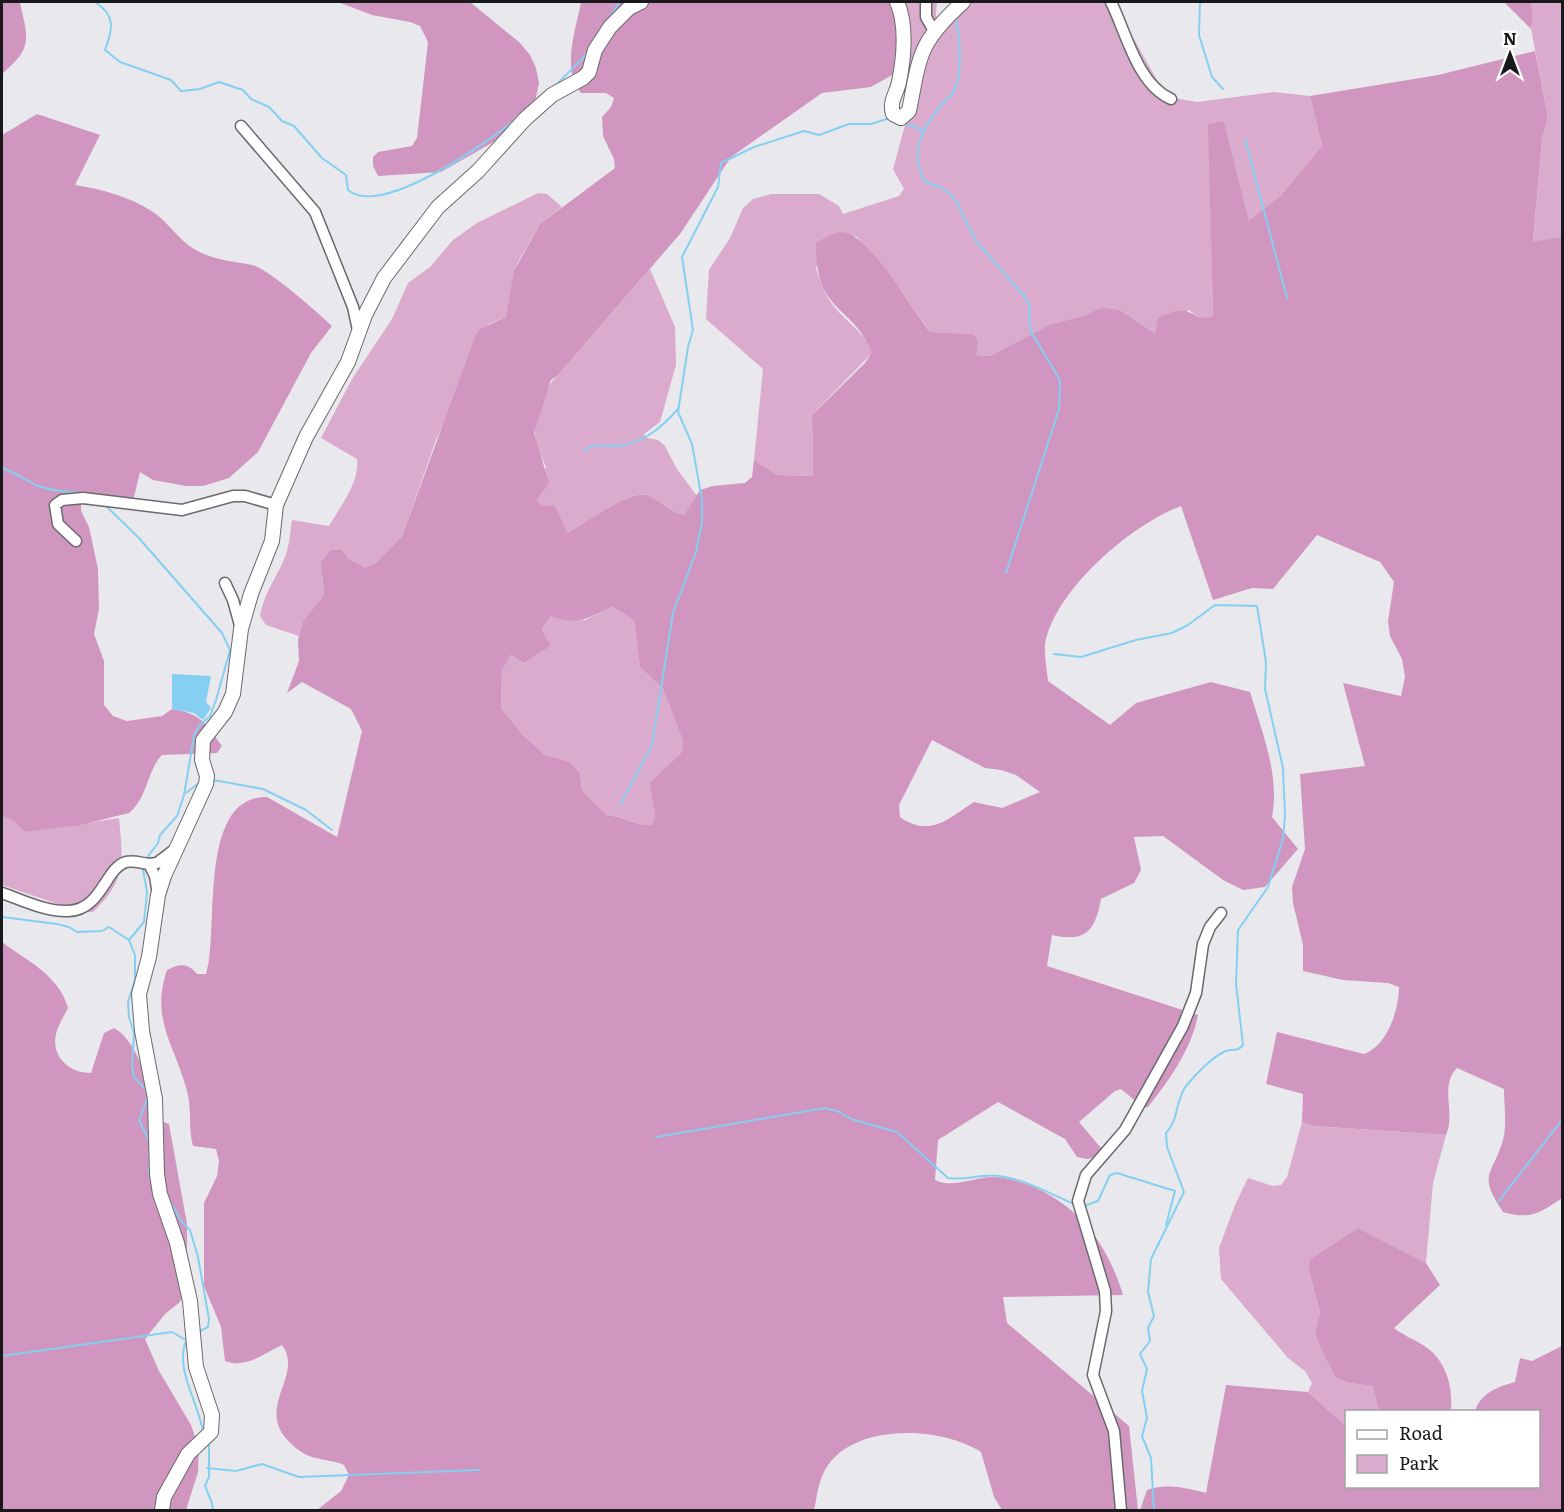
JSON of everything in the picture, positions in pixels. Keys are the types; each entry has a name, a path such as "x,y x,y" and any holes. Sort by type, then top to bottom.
{"street":[{"path":"162,1510 164,1497 188,1455 211,1432 212,1415 196,1367 194,1328 177,1243 160,1194 157,1174 155,1099 139,1010 139,994 152,945 158,895 174,850 206,784 207,776 202,760 203,740 225,712 233,694 241,629 250,594 272,541 276,505 306,437 348,362 358,330 389,270 417,238 438,207 478,171 525,119 552,94 583,78 589,72 595,50 610,27 629,8 641,2"},
{"path":"897,2 902,12 902,51 898,85 891,108 897,118 906,116 909,111 913,84 922,51 934,31 963,2"},
{"path":"926,2 926,17 934,31"},
{"path":"1111,2 1142,69 1157,90 1171,99"},
{"path":"241,126 315,212 353,307 358,330"},
{"path":"76,542 58,524 55,505 62,500 101,499 182,510 233,496 245,496 276,505"},
{"path":"225,583 233,600 241,629"},
{"path":"2,893 43,907 69,911 92,902 123,863 157,863 174,850"},
{"path":"148,864 154,876 158,895"},
{"path":"1121,1510 1114,1431 1093,1375 1106,1311 1105,1291 1078,1201 1086,1175 1125,1130 1184,1026 1196,993 1203,944 1210,927 1221,913"}],"green space":[{"path":"888,2 937,2 936,15 944,32 972,2 1113,2 1157,80 1174,98 1197,102 1274,92 1310,96 1322,146 1280,196 1249,222 1224,121 1209,124 1213,318 1199,318 1189,310 1155,335 1120,310 1102,307 1083,316 1051,324 990,356 976,355 973,334 930,332 903,293 857,237 843,232 832,234 816,268 819,277 832,304 859,332 873,352 812,415 813,476 777,475 754,460 763,369 706,319 709,270 730,238 743,208 753,199 771,194 819,194 839,206 843,214 899,196 904,189 893,169 907,118 908,49 898,11"},
{"path":"1531,2 1562,2 1562,237 1533,243 1542,139 1548,117 1531,29 1533,16"},
{"path":"538,193 547,194 562,207 540,224 517,264 506,317 489,324 436,440 402,536 375,564 363,567 350,560 342,550 322,573 324,595 303,621 299,636 266,625 260,616 262,607 286,554 292,520 329,526 352,485 357,459 321,438 352,379 392,319 408,283 430,267 453,240 477,223"},
{"path":"650,269 675,327 676,365 660,422 644,434 647,438 658,440 665,446 677,469 697,496 684,515 647,495 630,497 607,508 568,533 555,505 541,507 537,499 546,467 535,435 539,412 554,379"},
{"path":"612,607 634,620 640,667 663,689 683,741 681,753 651,783 655,815 652,825 607,815 582,790 580,773 570,762 545,755 522,734 501,708 502,671 511,655 524,663 551,646 542,629 551,616 585,620"},
{"path":"2,816 13,819 25,832 119,818 120,869 112,890 104,901 93,912 78,911 2,885"},
{"path":"1302,1122 1314,1126 1446,1135 1433,1183 1426,1263 1358,1228 1310,1259 1308,1267 1320,1312 1315,1334 1350,1383 1373,1386 1379,1408 1379,1410 1345,1410 1345,1425 1308,1392 1312,1383 1305,1371 1288,1358 1221,1279 1219,1248 1248,1178 1273,1186 1281,1185 1287,1177"}],"shaded area":[{"path":"2,2 20,3 26,43 19,57 2,74"},
{"path":"338,2 470,2 519,42 530,55 539,83 535,102 511,132 441,172 378,176 373,166 373,157 378,152 412,146 417,138 428,42 420,26 372,15"},
{"path":"581,2 888,2 898,11 901,70 871,87 822,93 731,157 680,234 558,375 551,380 534,433 549,483 537,499 541,506 555,505 568,533 607,508 639,495 652,497 673,511 684,515 700,490 713,486 745,483 752,477 754,460 777,475 813,476 812,415 865,363 872,352 864,336 836,306 821,283 817,266 816,243 828,236 842,232 853,235 877,258 930,332 973,334 978,341 976,355 990,356 1051,324 1083,316 1102,307 1120,310 1155,334 1158,318 1174,312 1189,312 1199,318 1213,317 1208,124 1224,121 1249,221 1280,196 1322,146 1310,96 1438,75 1535,51 1548,117 1542,139 1533,242 1562,237 1562,1198 1534,1214 1521,1215 1503,1212 1490,1190 1489,1175 1503,1140 1504,1089 1457,1068 1449,1083 1449,1127 1446,1135 1314,1126 1302,1122 1303,1094 1266,1084 1277,1032 1364,1054 1372,1050 1385,1035 1397,1006 1399,987 1388,983 1343,980 1303,971 1303,945 1293,903 1292,887 1305,849 1300,774 1365,766 1343,683 1401,696 1405,677 1402,659 1390,636 1388,621 1394,582 1380,562 1317,535 1273,589 1252,588 1213,600 1181,506 1141,527 1100,560 1066,599 1046,639 1048,681 1110,725 1136,703 1211,682 1250,692 1272,770 1274,801 1272,817 1298,849 1265,887 1243,890 1223,880 1163,836 1134,837 1141,870 1134,883 1101,899 1095,920 1091,927 1080,936 1052,935 1047,966 1198,1015 1191,1040 1179,1064 1148,1107 1144,1108 1121,1089 1115,1091 1079,1122 1101,1148 1095,1157 1087,1159 1077,1157 1065,1139 998,1102 938,1140 935,1180 956,1183 998,1177 1029,1185 1047,1193 1077,1215 1100,1243 1123,1295 1003,1297 1007,1323 1129,1426 1138,1510 1002,1510 994,1497 981,1452 964,1443 944,1437 898,1433 876,1436 855,1443 838,1454 825,1470 819,1485 814,1510 317,1510 341,1491 349,1475 344,1465 303,1453 286,1438 278,1424 277,1410 288,1358 282,1345 247,1362 225,1361 221,1327 204,1286 204,1203 217,1176 219,1161 216,1149 193,1146 187,1091 163,1018 162,988 167,970 176,966 184,965 197,974 206,974 210,955 215,870 220,842 229,819 245,803 267,797 337,837 362,731 351,709 302,682 287,693 299,661 298,640 303,621 324,595 321,562 331,550 342,550 350,560 364,567 375,564 402,536 475,337 480,329 506,317 514,271 540,224 615,168 614,159 603,136 602,117 611,107 614,98 606,93 581,93 572,73 572,49","holes":["612,607 634,620 640,667 663,689 683,741 681,753 650,783 655,815 652,825 607,815 582,790 580,773 570,762 545,755 522,734 501,708 502,671 511,655 524,663 551,646 542,629 551,616 569,620 583,619","932,740 985,768 1016,775 1040,792 1002,808 974,802 938,824 920,826 910,823 900,817 899,805"]},
{"path":"1504,2 1531,2 1533,16 1531,29"},
{"path":"37,114 100,135 75,185 116,194 135,202 158,216 188,245 201,253 260,268 293,292 332,326 311,353 258,452 229,478 203,486 186,486 153,480 140,472 133,501 81,503 81,511 89,527 98,569 99,609 94,634 104,661 104,705 113,716 127,721 162,716 172,709 182,711 202,721 222,746 217,753 162,755 153,768 140,800 129,813 80,825 25,832 13,820 2,816 2,135"},
{"path":"2,942 41,970 64,996 68,1008 58,1027 55,1042 56,1050 63,1062 76,1070 91,1073 104,1033 114,1028 131,1044 143,1069 159,1120 169,1124 187,1224 187,1286 180,1302 165,1314 145,1339 159,1371 191,1425 199,1448 198,1472 186,1510 2,1510"},
{"path":"1358,1228 1426,1263 1440,1285 1394,1328 1431,1351 1442,1365 1451,1392 1451,1410 1379,1410 1373,1386 1350,1383 1336,1377 1315,1334 1320,1312 1308,1267 1310,1259"},
{"path":"1562,1346 1562,1510 1140,1510 1147,1490 1154,1488 1176,1487 1206,1493 1226,1385 1308,1392 1345,1425 1345,1488 1540,1488 1540,1410 1476,1410 1481,1400 1490,1392 1515,1382 1520,1358 1532,1361"}],"water":[{"path":"172,674 211,676 206,702 211,708 203,720 194,713 172,709"}],"waterway":[{"path":"95,2 110,17 111,29 105,50 120,62 171,80 181,91 200,89 219,82 243,90 251,99 269,107 282,121 294,126 322,158 346,175 348,190 364,196 385,194 436,172 462,157 520,116"},
{"path":"610,18 619,2"},
{"path":"1200,2 1199,35 1212,77 1223,89"},
{"path":"954,17 960,63 957,82 953,93 924,130 918,150 920,171 925,182 941,187 955,199 976,241 1025,297 1029,305 1030,330 1060,380 1059,409 1006,573"},
{"path":"554,87 588,53"},
{"path":"620,805 652,745 673,613 696,552 702,522 702,500 692,444 678,412 688,347 693,330 682,257 718,187 721,163 754,147 804,131 819,135 849,124 871,124 890,118"},
{"path":"904,123 922,130"},
{"path":"1245,139 1287,298"},
{"path":"584,450 596,446 625,445 642,439 658,429 678,409"},
{"path":"2,468 42,487 88,493"},
{"path":"106,506 138,537 222,633 230,650 210,716 199,726 194,736 184,795 177,816 160,835 158,843 146,859"},
{"path":"1054,654 1081,657 1136,640 1172,633 1188,625 1215,605 1257,606 1266,662 1265,689 1283,768 1285,816 1283,839 1268,887 1238,930 1236,984 1243,1045 1239,1049 1226,1051 1216,1057 1186,1086 1173,1122 1166,1133 1167,1147 1184,1192 1151,1259 1148,1292 1154,1316 1148,1328 1150,1341 1140,1354 1147,1369 1142,1391 1147,1418 1142,1436 1151,1458 1154,1510"},
{"path":"213,780 263,789 306,810 332,830"},
{"path":"186,793 200,782"},
{"path":"129,940 144,922 147,892 143,869"},
{"path":"2,917 57,924 77,932 102,931 109,927 129,940 135,955 135,980 128,1002 129,1017 134,1033 132,1066 134,1077 146,1090 148,1097 139,1120 150,1143"},
{"path":"656,1137 825,1108 837,1111 851,1119 897,1132 948,1178 961,1179 987,1175 1010,1178 1074,1204"},
{"path":"1498,1202 1562,1120"},
{"path":"150,1148 149,1173 152,1184"},
{"path":"1084,1206 1098,1201 1110,1175 1117,1173 1175,1191 1166,1225"},
{"path":"167,1196 182,1222 190,1230 198,1257 209,1319 208,1327 200,1331"},
{"path":"2,1356 172,1332 186,1340"},
{"path":"187,1339 183,1361 185,1373 203,1432"},
{"path":"209,1445 209,1477 205,1486 213,1510"},
{"path":"207,1468 236,1471 262,1464 299,1477 479,1470"}]}
